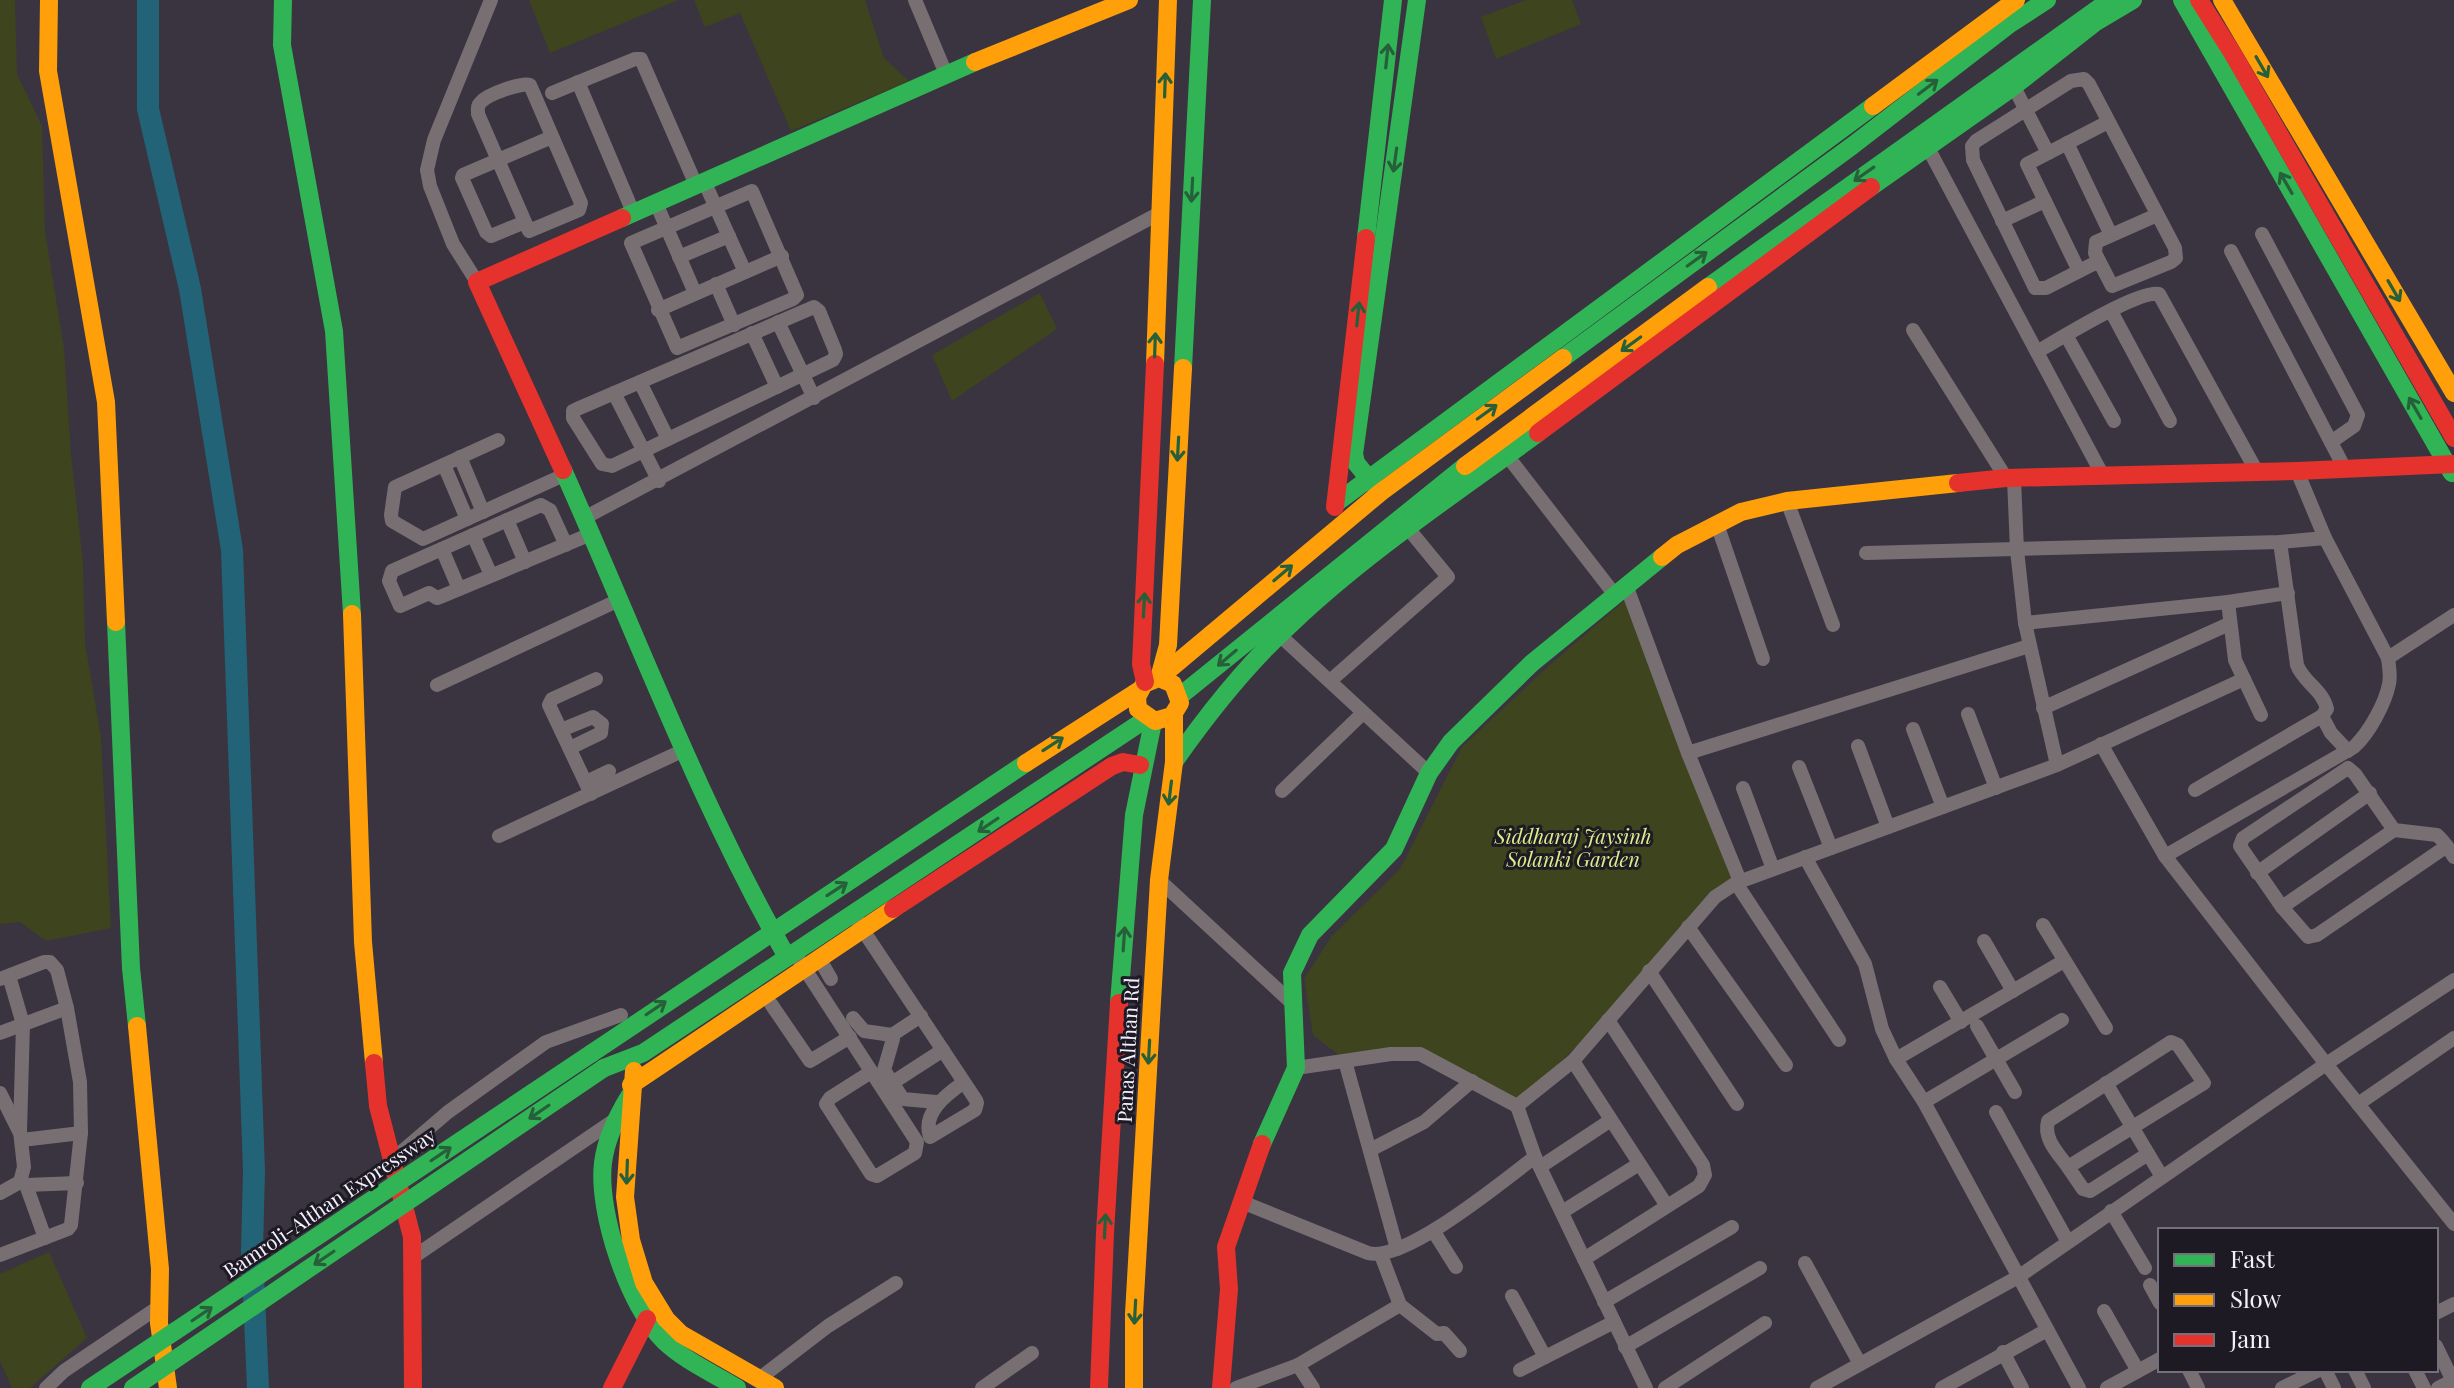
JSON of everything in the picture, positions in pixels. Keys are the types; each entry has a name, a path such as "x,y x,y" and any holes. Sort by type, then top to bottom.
{"street":[{"path":"49,0 48,71 106,402 131,968 160,1269 159,1323 168,1388"},
{"path":"283,0 282,45 334,331 351,568 363,942 378,1106 410,1227 413,1388"},
{"path":"491,0 434,140 427,170 430,186 453,244 477,282 587,526 682,751 771,931 831,979"},
{"path":"915,0 946,74"},
{"path":"477,282 946,74 1129,0"},
{"path":"1147,684 1141,664 1168,0"},
{"path":"1147,684 1173,684 1180,696 1174,716 1161,722 1150,720 1138,709 1147,684 1168,645 1202,0"},
{"path":"1333,531 1393,0"},
{"path":"1381,492 1356,463 1354,454 1417,0"},
{"path":"392,1160 448,1112 546,1042 621,1024 771,931 890,845 969,800 1147,684 1381,492 1806,169 2016,0"},
{"path":"1336,503 1368,477 2047,0"},
{"path":"1843,200 2014,87 2096,22 2133,0"},
{"path":"1221,1388 1229,1289 1226,1247 1257,1156 1296,1068 1292,973 1310,935 1394,849 1429,773 1451,742 1532,663 1677,545 1741,512 1787,501 2010,479 2452,468 2182,0"},
{"path":"2199,0 2454,438"},
{"path":"2222,0 2454,393"},
{"path":"1180,696 1273,629 1342,572 1502,450 1843,200 2105,1"},
{"path":"552,93 635,59 644,61 745,272"},
{"path":"2099,261 2046,288 2035,288 1973,160 1972,146 1976,141 2071,81 2084,79 2175,248 2176,258 2116,287 2109,283 2099,261 2095,253 2096,242 2157,215"},
{"path":"578,82 633,212"},
{"path":"539,254 527,227 498,160 478,114 478,106 485,98 526,83 552,137 581,207 527,227 488,234 462,178 465,172 498,160 552,137"},
{"path":"2014,87 2048,153"},
{"path":"2079,271 2027,164 2108,122"},
{"path":"2067,143 2111,235"},
{"path":"1927,146 2103,476"},
{"path":"753,192 797,292 796,298 677,348 631,243 667,227 753,192"},
{"path":"2002,221 2045,201"},
{"path":"656,203 695,293"},
{"path":"566,545 546,506 541,505 390,573 389,581 400,606 429,593 437,598 566,545 587,526 659,481 1160,213"},
{"path":"2262,234 2358,415 2354,426 2331,442"},
{"path":"679,257 729,236"},
{"path":"2231,251 2345,469"},
{"path":"658,310 782,256"},
{"path":"716,284 734,325"},
{"path":"2037,352 2111,311 2149,293 2159,294 2257,472"},
{"path":"811,307 819,311 836,354 833,360 612,466 606,466 573,418 573,411 577,409 752,333 811,307"},
{"path":"2111,311 2170,421"},
{"path":"778,322 814,398"},
{"path":"1913,330 2010,479 2025,623 2057,765"},
{"path":"752,333 777,387"},
{"path":"2066,335 2114,421"},
{"path":"640,382 668,439"},
{"path":"614,393 659,481"},
{"path":"498,440 395,487 391,518 423,539 564,475"},
{"path":"1502,450 1621,590 1738,882 1839,1040"},
{"path":"460,457 483,512"},
{"path":"444,465 467,519"},
{"path":"2165,856 2348,751 2360,742 2384,699 2389,684 2388,658 2325,538 2297,471"},
{"path":"1787,501 1833,625"},
{"path":"507,520 525,562"},
{"path":"1330,681 1448,577 1404,524"},
{"path":"1717,524 1763,659"},
{"path":"473,535 491,575"},
{"path":"1866,553 2280,542 2325,538"},
{"path":"2195,790 2322,716 2327,709 2317,689 2301,674 2297,665 2280,542"},
{"path":"442,549 459,589"},
{"path":"2025,623 2288,593"},
{"path":"1223,598 1235,613"},
{"path":"437,685 619,600"},
{"path":"2228,602 2233,653 2261,715"},
{"path":"2388,658 2454,615"},
{"path":"2043,708 2229,624"},
{"path":"1273,629 1429,773"},
{"path":"1174,762 1273,629"},
{"path":"1688,753 2029,646"},
{"path":"588,788 550,701 596,679"},
{"path":"1517,1106 1573,1061 1715,897 1738,882 2057,765 2244,679"},
{"path":"1282,791 1363,713"},
{"path":"1968,714 1996,788"},
{"name":"Panas Althan Rd","path":"1134,1388 1134,1314 1159,880 1174,762 1174,716"},
{"path":"2322,716 2331,733 2348,751"},
{"path":"561,730 593,717 602,724 603,731 598,736 570,748"},
{"path":"859,922 1150,720"},
{"name":"Panas Althan Rd","path":"1099,1388 1112,1099 1132,826 1150,720"},
{"path":"1913,729 1943,807"},
{"path":"2101,744 2165,856 2454,1224"},
{"path":"1858,746 1888,827"},
{"path":"499,836 588,788 682,751"},
{"path":"598,1060 638,1056 1112,766 1123,762 1140,765"},
{"path":"1799,767 1831,848"},
{"path":"2282,907 2394,830 2437,835 2451,852 2313,937 2304,935 2282,907 2242,852 2240,846 2243,838 2344,769 2352,770 2394,830"},
{"path":"588,788 609,771"},
{"path":"1743,788 1773,869"},
{"path":"2257,873 2370,793"},
{"path":"1805,857 1865,964 1882,1029 1896,1059 1924,1102 2079,1388"},
{"path":"1159,880 1292,1003"},
{"path":"859,922 964,1082 978,1106 938,1135 930,1137 928,1130 936,1102 964,1082"},
{"path":"2043,925 2106,1028"},
{"path":"1688,927 1786,1065"},
{"path":"1984,941 2013,991"},
{"path":"801,958 918,1146 915,1153 877,1176 868,1170 826,1104 830,1098 871,1072"},
{"path":"737,1388 665,1341 647,1319 624,1269 605,1201 602,1177 606,1142 613,1121 631,1090 688,1049 801,958"},
{"path":"1896,1059 2064,961"},
{"path":"0,1255 45,1238 68,1229 71,1225 81,1133 80,1082 67,1008 57,970 50,962 5,977 23,1024 23,1184 45,1238"},
{"path":"1649,971 1737,1104"},
{"path":"1817,1388 2018,1277 2326,1064 2454,980"},
{"path":"1940,987 1961,1022"},
{"path":"771,1004 810,1061 850,1037"},
{"path":"0,1033 67,1008"},
{"path":"853,1018 864,1031 892,1035 921,1016"},
{"path":"1584,1259 1699,1186 1705,1171 1608,1020"},
{"path":"1924,1102 2062,1020"},
{"path":"133,1388 598,1060 621,1024"},
{"path":"1977,1026 2015,1092"},
{"path":"678,1030 688,1049"},
{"path":"892,1035 884,1070 892,1083 905,1100 936,1102"},
{"path":"2358,1104 2454,1038"},
{"path":"2068,1167 2204,1083 2178,1045 2171,1042 2048,1121 2045,1131 2048,1138 2083,1189 2090,1191 2148,1154"},
{"path":"892,1083 943,1050"},
{"path":"1296,1068 1402,1053 1420,1054 1517,1106 1538,1162 1646,1388"},
{"path":"638,1056 631,1090 625,1176 628,1214 642,1278 668,1324 767,1383 828,1326 896,1283"},
{"name":"Bamroli-Althan Expressway","path":"90,1388 598,1060"},
{"path":"1345,1061 1397,1249"},
{"path":"1573,1061 1667,1206"},
{"path":"1370,1150 1424,1122 1472,1081"},
{"path":"2106,1083 2162,1177"},
{"path":"0,1093 3,1108 21,1136"},
{"path":"1996,1112 2068,1242"},
{"path":"1242,1202 1368,1253 1381,1255 1434,1232 1538,1162 1611,1120"},
{"path":"412,1258 613,1121"},
{"path":"21,1136 81,1133"},
{"path":"1562,1212 1639,1164"},
{"path":"0,1193 23,1184 77,1183"},
{"path":"2111,1211 2145,1268"},
{"path":"1604,1302 1732,1227"},
{"path":"1434,1232 1456,1267"},
{"path":"1381,1255 1400,1305 1437,1334 1444,1333 1460,1351"},
{"path":"1805,1263 1860,1364"},
{"path":"1625,1347 1760,1268"},
{"path":"2150,1285 2158,1299"},
{"path":"1512,1296 1545,1357"},
{"path":"1236,1388 1298,1365 1400,1305"},
{"path":"46,1388 64,1371 160,1306"},
{"path":"2104,1311 2138,1371"},
{"path":"612,1388 647,1319"},
{"path":"1520,1370 1614,1322"},
{"path":"1665,1388 1765,1323"},
{"path":"1944,1388 2003,1352 2047,1330"},
{"path":"2438,1350 2453,1380 2438,1388"},
{"path":"2003,1352 2022,1388"},
{"path":"982,1388 1032,1353"},
{"path":"2107,1388 2158,1360"},
{"path":"1298,1365 1313,1388"},
{"path":"2282,1388 2318,1372"}],"green space":[{"path":"0,0 15,0 17,74 42,126 45,231 64,348 83,563 85,643 101,737 111,928 46,941 20,922 0,924"},
{"path":"529,0 679,0 550,53"},
{"path":"694,0 865,0 884,58 909,81 791,131 740,13 705,27"},
{"path":"1526,0 1572,0 1581,24 1496,59 1481,17"},
{"path":"1040,293 1057,329 952,401 932,355"},
{"name":"Siddharaj Jaysinh Solanki Garden","path":"1630,596 1740,881 1517,1106 1420,1051 1350,1064 1313,1035 1304,979 1331,937 1400,869 1462,747 1544,670"},
{"path":"49,1252 87,1338 30,1388 12,1388 0,1361 0,1274"}],"waterway":[{"path":"148,0 148,109 190,289 232,550 254,1171 252,1250 258,1388"}],"traffic: fast":[{"path":"283,0 282,45 334,331 352,614"},
{"path":"1183,368 1202,0"},
{"path":"1366,238 1393,0"},
{"path":"1374,485 1356,463 1354,454 1417,0"},
{"path":"1563,358 1852,146 2010,24 2047,0"},
{"path":"1708,287 2110,0"},
{"path":"1871,187 2009,90 2096,22 2133,0"},
{"path":"2182,0 2452,473"},
{"path":"622,218 975,62"},
{"path":"1336,503 1873,106"},
{"path":"1174,762 1244,672 1321,597 1412,524 1538,433"},
{"path":"1180,696 1465,466"},
{"path":"563,470 696,777 787,957"},
{"path":"1262,1144 1296,1068 1292,973 1310,935 1394,849 1429,773 1451,742 1532,663 1662,557"},
{"path":"116,622 131,968 137,1026"},
{"path":"604,1068 643,1053 1146,719"},
{"path":"1119,1003 1134,815 1153,722"},
{"path":"592,1053 1026,763"},
{"path":"90,1388 592,1053"},
{"path":"133,1388 604,1068"},
{"path":"630,1095 613,1128 603,1163 605,1207 618,1258 639,1306 664,1341 690,1361 737,1388"}],"traffic: slow":[{"path":"49,0 48,71 106,402 116,622"},
{"path":"975,62 1129,0"},
{"path":"1155,364 1168,0"},
{"path":"1873,106 2016,0"},
{"path":"2222,0 2454,393"},
{"path":"1465,466 1708,287"},
{"path":"1159,678 1173,684 1180,703 1172,716 1155,721 1138,709 1137,697 1144,684 1159,678 1381,492 1563,358"},
{"path":"1159,678 1168,645 1183,368"},
{"path":"1662,557 1677,545 1741,512 1787,501 1958,483"},
{"path":"352,614 363,942 374,1063"},
{"path":"1026,763 1138,691"},
{"path":"1134,1388 1134,1314 1159,880 1174,762 1174,716"},
{"path":"631,1085 893,909"},
{"path":"137,1026 160,1269 159,1323 168,1388"},
{"path":"634,1071 625,1197 631,1240 644,1283 666,1319 681,1334 775,1388"}],"traffic: jam":[{"path":"2199,0 2454,438"},
{"path":"1538,433 1871,187"},
{"path":"563,470 477,282 622,218"},
{"path":"1335,507 1366,238"},
{"path":"1145,682 1141,664 1155,364"},
{"path":"1958,483 2006,478 2454,464"},
{"path":"893,909 1112,766 1123,762 1140,765"},
{"path":"1099,1388 1119,1003"},
{"path":"374,1063 378,1106 412,1237 413,1388"},
{"path":"1221,1388 1229,1289 1226,1247 1262,1144"},
{"path":"612,1388 647,1319"}]}
